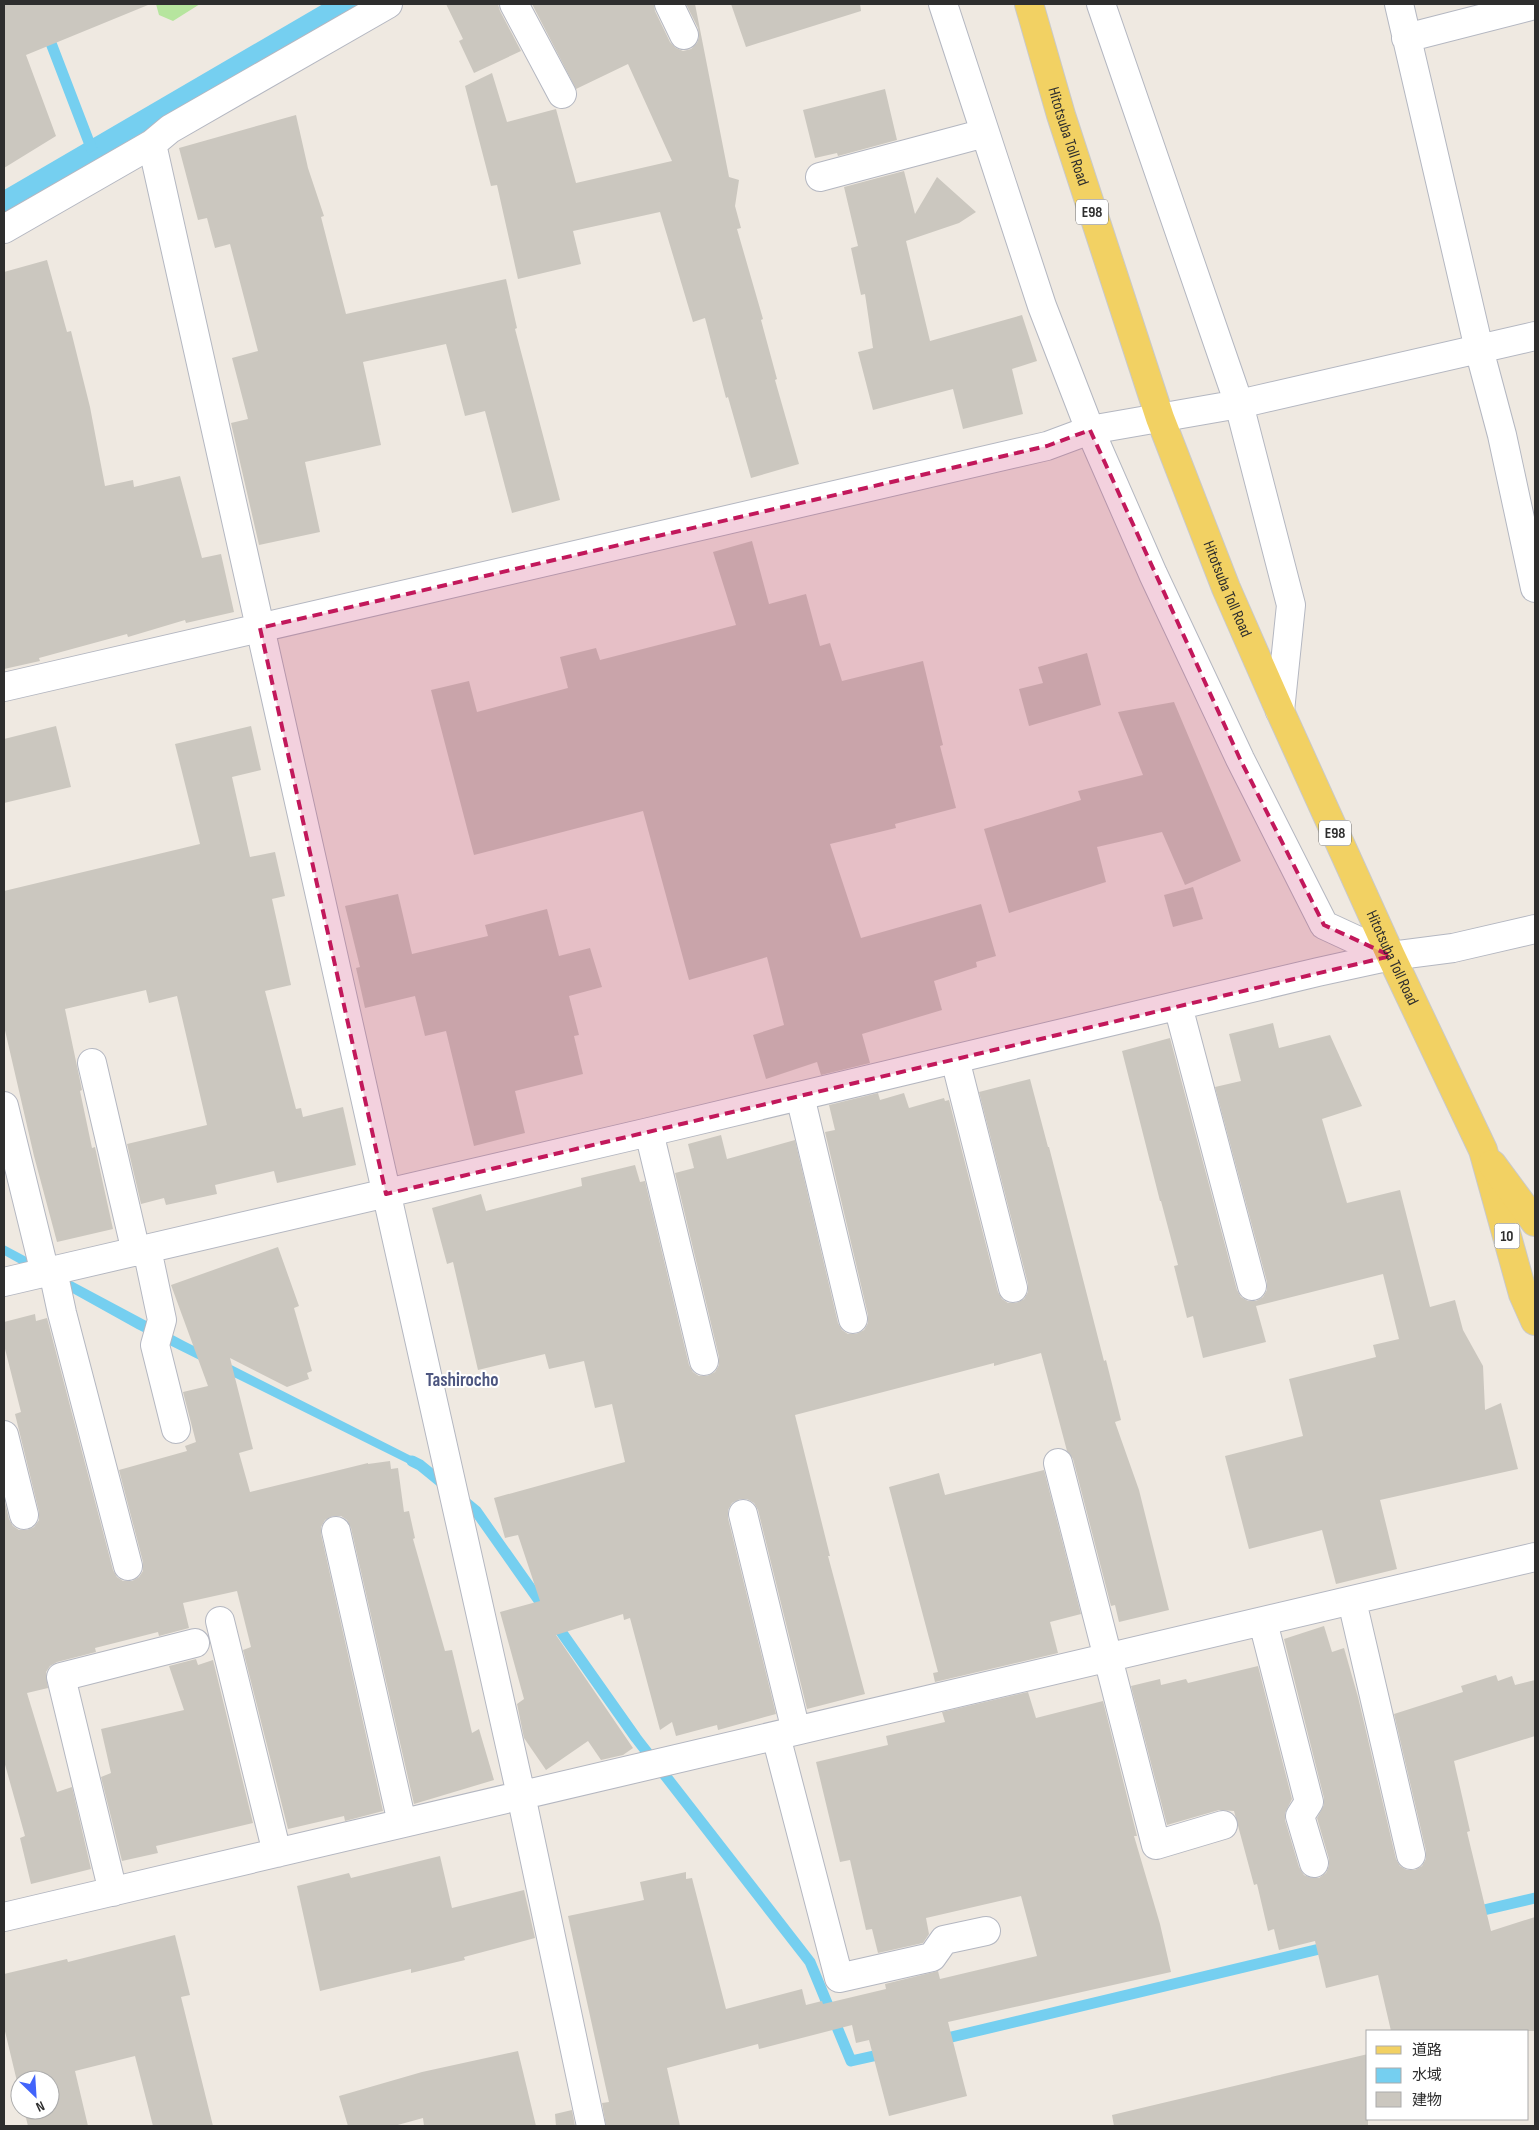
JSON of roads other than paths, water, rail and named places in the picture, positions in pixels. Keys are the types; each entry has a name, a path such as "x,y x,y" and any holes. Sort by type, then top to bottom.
{"main road":[{"name":"Hitotsuba Toll Road","path":"1029,4 1061,116 1160,418 1226,588 1391,956 1483,1150"},
{"name":"10","path":"1483,1150 1535,1222"},
{"name":"10","path":"1483,1150 1523,1294 1535,1321"}],"street":[{"path":"4,230 152,144 170,130 388,4"},
{"path":"514,4 562,94"},
{"path":"669,4 684,34"},
{"path":"943,4 1042,306 1090,430 1153,574 1236,750 1324,925 1391,956"},
{"path":"1101,4 1239,404 1291,605 1280,711"},
{"path":"1399,4 1479,349 1502,435 1535,588"},
{"path":"1406,38 1535,5"},
{"path":"820,177 986,133"},
{"path":"152,144 521,1795 592,2126"},
{"path":"4,687 1047,446 1090,430 1239,404 1535,336"},
{"path":"4,1282 386,1194 1391,956 1453,948 1535,929"},
{"path":"1178,1006 1252,1286"},
{"path":"955,1059 1013,1288"},
{"path":"92,1063 162,1320 155,1345 176,1429"},
{"path":"800,1096 853,1319"},
{"path":"4,1106 64,1322 128,1566"},
{"path":"649,1132 704,1360"},
{"path":"4,1434 24,1515"},
{"path":"1058,1463 1156,1845 1223,1825"},
{"path":"743,1514 786,1734 839,1978 932,1956 944,1940 986,1931"},
{"path":"336,1531 402,1823"},
{"path":"4,1917 1535,1557"},
{"path":"1352,1601 1412,1855"},
{"path":"220,1621 277,1853"},
{"path":"1263,1622 1309,1802 1300,1816 1314,1863"},
{"path":"113,1892 61,1677 195,1642"}],"water":[{"path":"323,4 365,4 4,213 4,190"},
{"path":"4,1245 184,1341 425,1463 423,1471 137,1329 4,1255"}],"waterway":[{"path":"36,4 92,150"},
{"path":"412,1461 420,1465 447,1487"},
{"path":"459,1497 476,1511 636,1738 810,1962 851,2061 887,2053"},
{"path":"1471,1913 1535,1898"},
{"path":"939,2040 1332,1946"}],"district":[{"name":"Tashirocho","path":"462,1380"}]}
